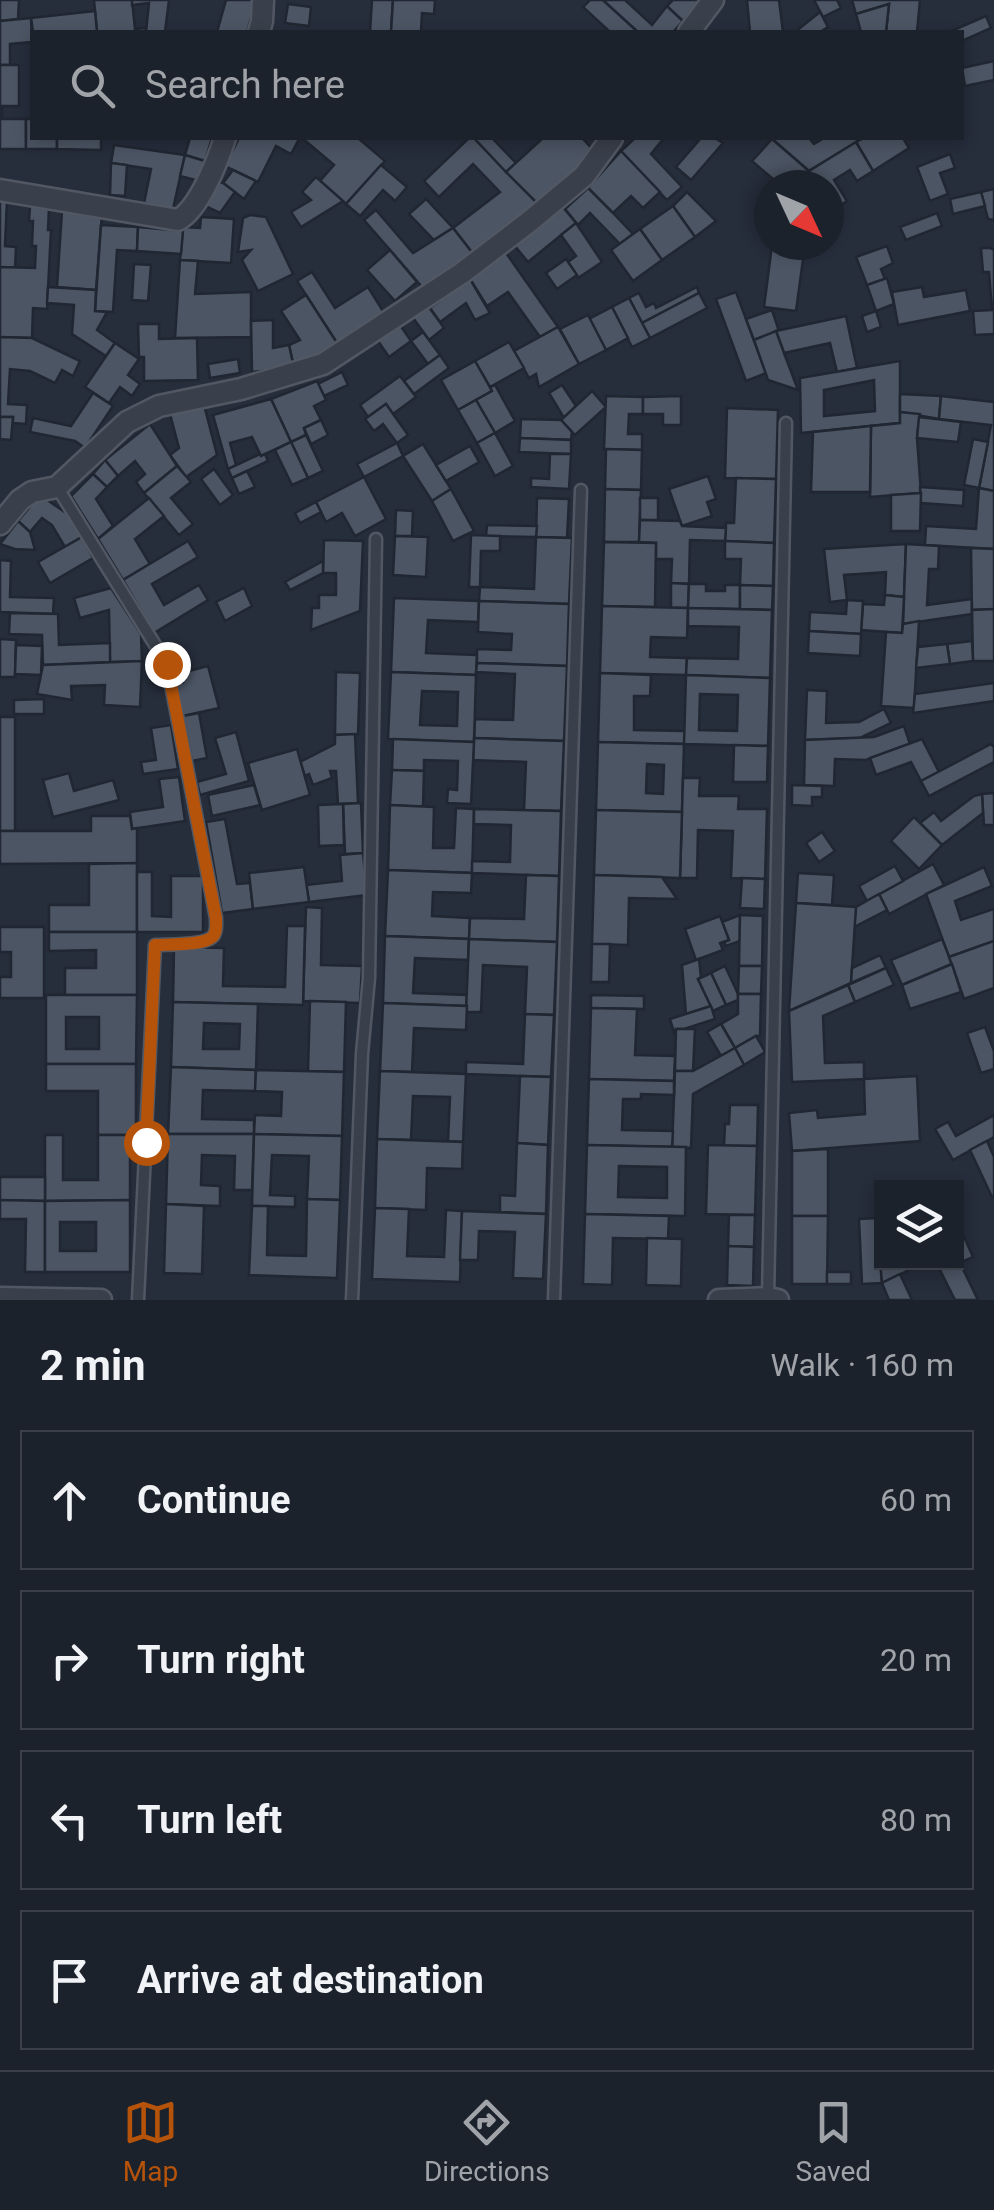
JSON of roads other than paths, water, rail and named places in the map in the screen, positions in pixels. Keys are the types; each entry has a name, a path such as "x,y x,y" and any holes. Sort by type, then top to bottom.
{"street":[{"path":"260,30 263,0"},
{"path":"692,30 714,0"},
{"path":"0,190 178,220 193,206 224,140"},
{"path":"0,524 20,500 32,492 58,487 127,422 146,411 241,389 323,364 462,273 530,221 584,176 611,140"},
{"path":"0,1298 100,1300"},
{"path":"719,1300 773,1299"}],"lane":[{"path":"773,1299 786,423"},
{"path":"58,487 167,664 216,918 216,931 203,942 155,945 138,1300"},
{"path":"554,1300 581,490"},
{"path":"352,1300 362,1054 370,978 376,539"}]}
